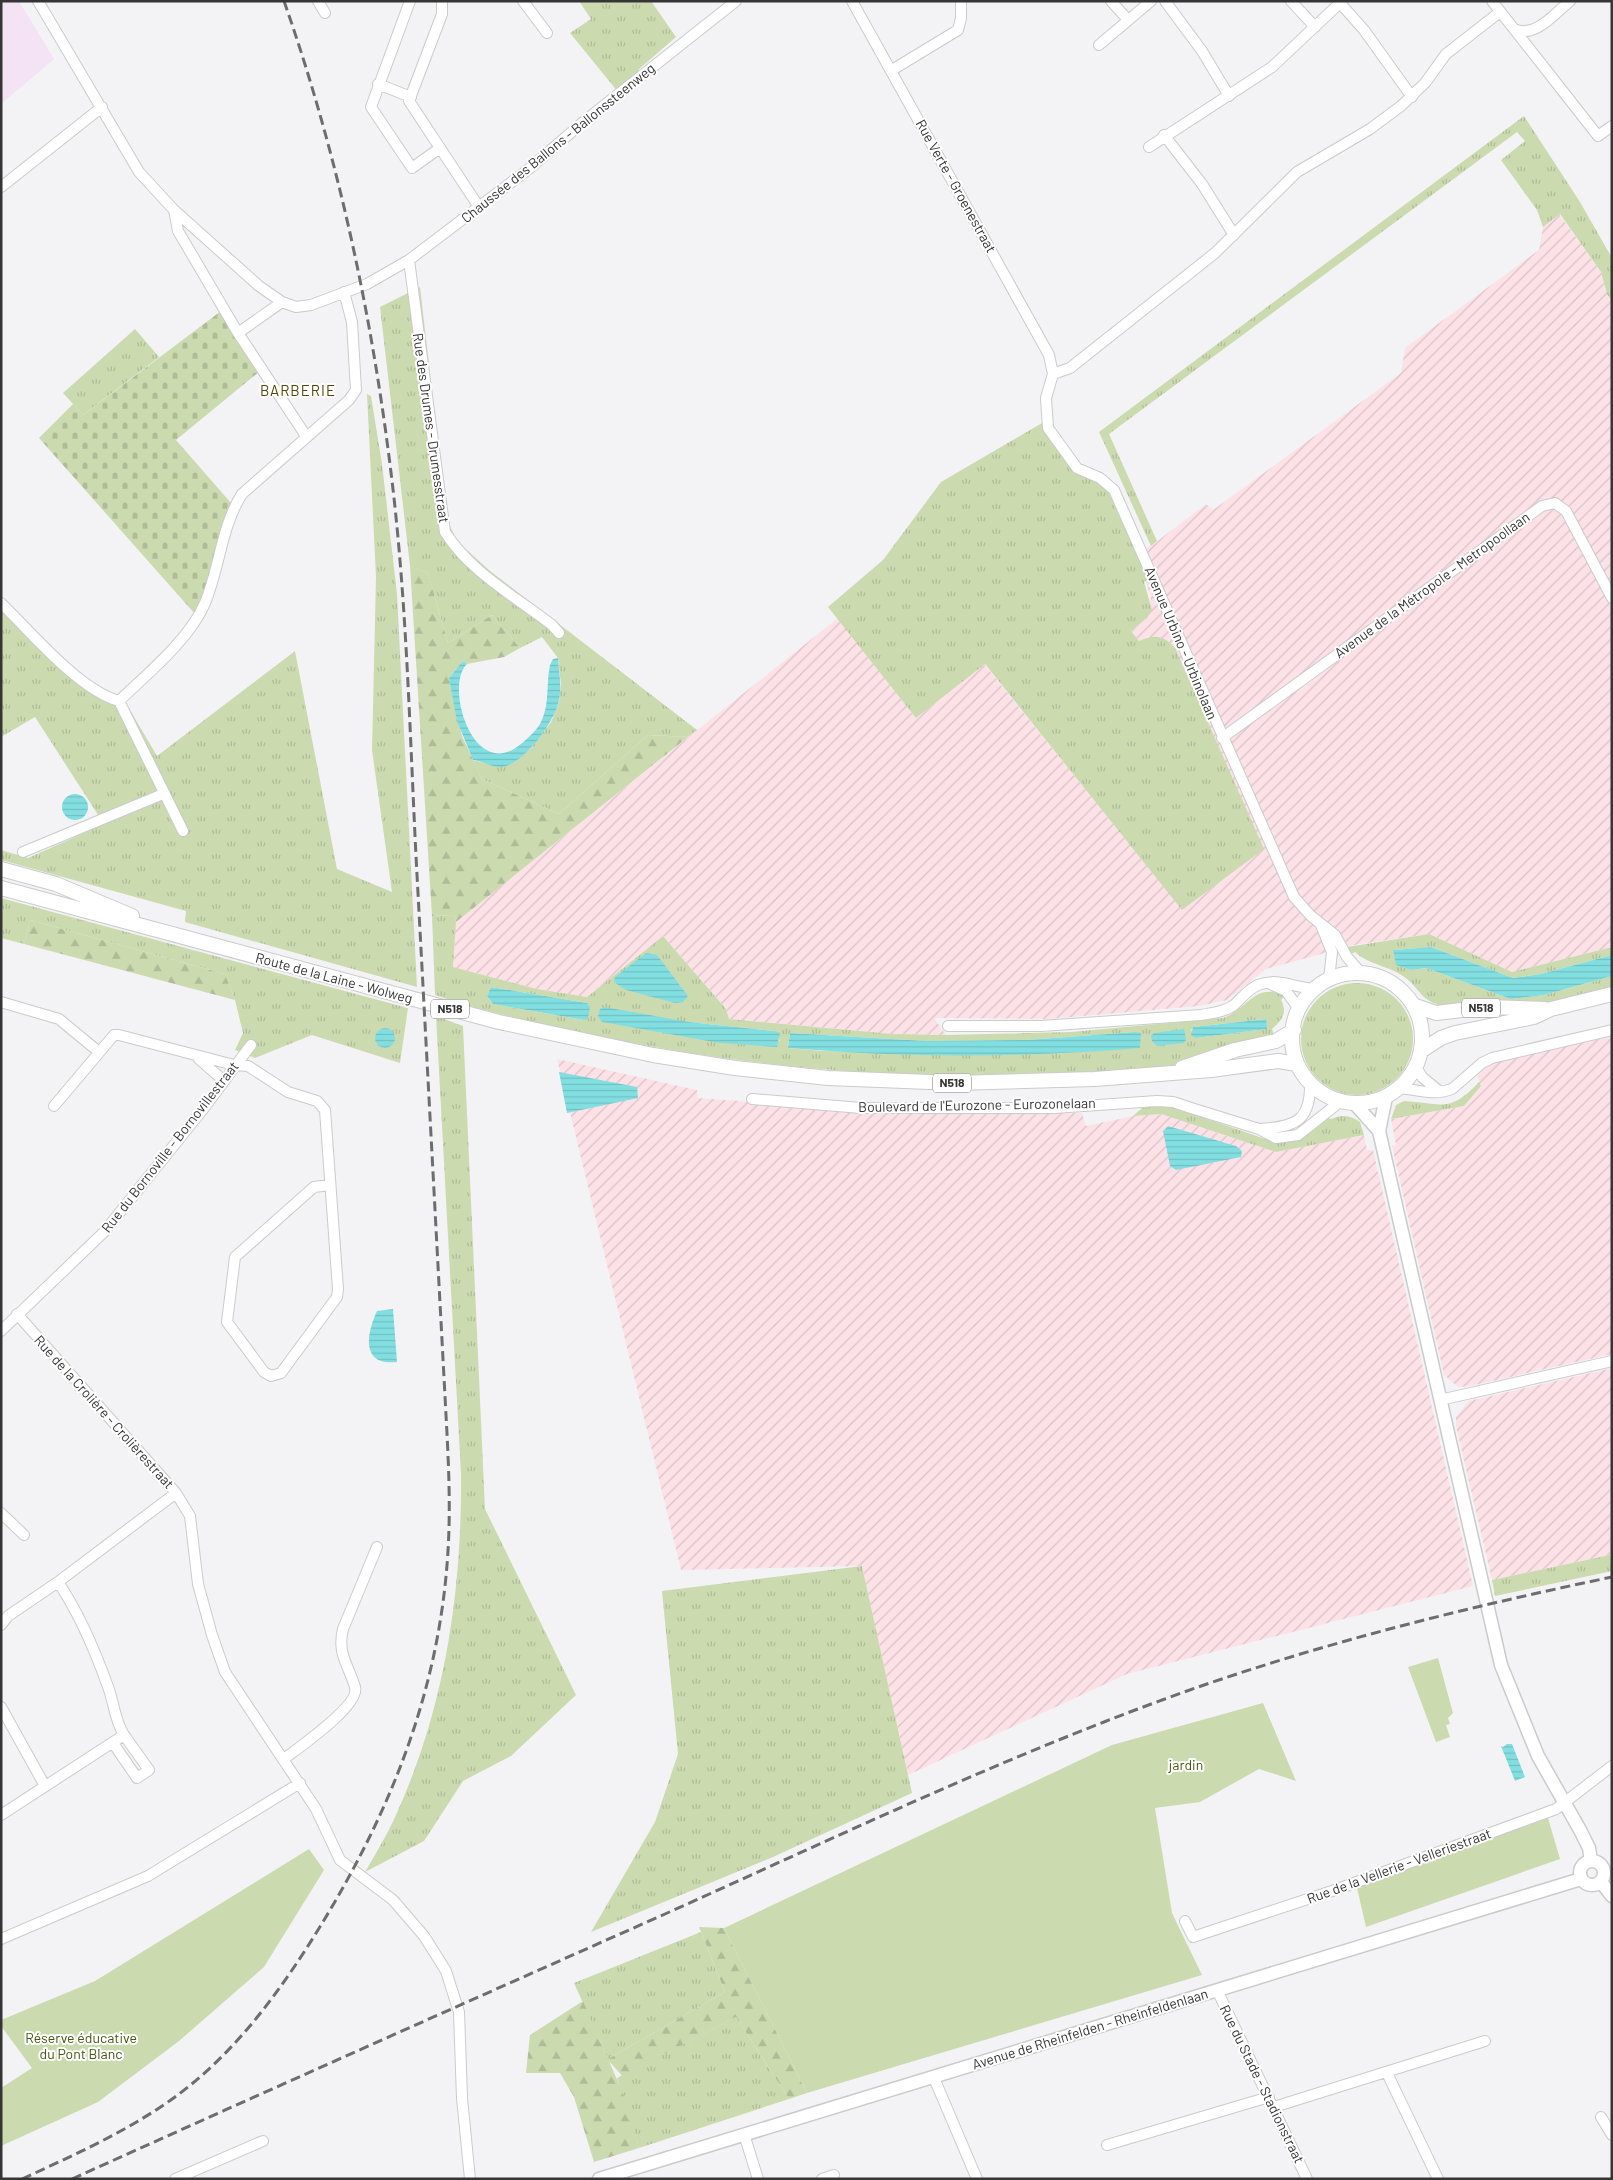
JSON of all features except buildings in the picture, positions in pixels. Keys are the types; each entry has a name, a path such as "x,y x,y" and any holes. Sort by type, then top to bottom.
{"highway":[{"name":"Route de la Laine - Wolweg","path":"1,869 86,895 168,933"},
{"name":"Route de la Laine - Wolweg","path":"1,888 499,1022 653,1055 735,1068"},
{"name":"N518","path":"1361,973 1378,977 1394,985 1413,1005 1422,1031 1421,1051 1416,1067 1400,1088 1386,1097 1371,1102 1355,1104 1324,1094 1310,1083 1298,1064 1293,1048 1294,1030 1299,1009 1315,989 1329,980 1344,974 1361,973"},
{"name":"N518","path":"1421,1051 1440,1038 1455,1033 1534,1017 1551,1009 1612,994"},
{"name":"N518","path":"1413,1005 1436,1013 1488,1007 1551,1009"},
{"name":"Boulevard de l'Eurozone - Eurozonelaan","path":"1170,1073 1216,1055 1276,1040 1294,1030"},
{"name":"Boulevard de l'Eurozone - Eurozonelaan","path":"735,1068 828,1078 955,1083 1095,1079 1278,1062 1298,1064"}],"main road":[{"path":"1386,1097 1378,1131 1501,1665 1538,1756 1589,1848 1591,1860"},
{"path":"1355,1104 1378,1131"},
{"path":"1591,1860 1581,1867 1581,1879 1590,1885 1601,1882"},
{"path":"1591,1860 1598,1862 1603,1868 1604,1875 1601,1882"},
{"name":"Avenue de Rheinfelden - Rheinfeldenlaan","path":"599,2179 1581,1879"},
{"path":"1601,1882 1612,1896"}],"street":[{"path":"38,1 139,172 174,210 259,286 282,302 238,333"},
{"path":"318,1 325,13"},
{"path":"410,1 371,107 412,168 440,148"},
{"path":"442,1 442,14 409,101 479,208"},
{"path":"523,1 547,33"},
{"name":"Chaussée des Ballons - Ballonssteenweg","path":"282,302 296,307 310,306 377,279 409,260 479,208 736,1"},
{"name":"Rue Verte - Groenestraat","path":"852,1 1049,355 1053,374"},
{"path":"892,70 958,30 962,18 961,1"},
{"path":"1111,1 1128,20"},
{"path":"1099,45 1151,1"},
{"path":"1165,1 1202,51 1229,96"},
{"path":"1291,1 1315,26"},
{"path":"1492,1 1564,96 1598,136 1612,126"},
{"path":"1514,29 1528,32 1537,28 1570,1"},
{"path":"1149,147 1164,135 1229,96 1272,67 1341,2 1364,30 1412,97"},
{"path":"1053,374 1070,368 1215,253 1297,172 1370,130 1412,97 1425,83 1446,54 1500,12"},
{"path":"378,84 411,97"},
{"path":"1,187 102,107"},
{"path":"1164,135 1202,184 1234,236"},
{"path":"174,210 178,230 238,333 306,436"},
{"name":"Rue des Drumes - Drumesstraat","path":"409,260 445,532 456,549 472,564 552,625 559,633"},
{"path":"119,701 162,659 188,630 205,604 228,524 242,494 349,400 356,390 352,322 344,292"},
{"name":"Avenue Urbino - Urbinolaan","path":"1053,374 1046,398 1048,428 1077,468 1100,478 1114,490 1222,738 1294,897 1320,924 1335,936 1347,957 1361,973"},
{"name":"Avenue de la Métropole - Metropoollaan","path":"1222,738 1542,506 1555,504 1566,511 1612,598"},
{"path":"1,604 82,682 105,697 119,701 140,740 163,794 183,831"},
{"path":"23,852 163,794"},
{"name":"Avenue Urbino - Urbinolaan","path":"1320,924 1332,952 1329,980"},
{"path":"948,1026 1041,1026 1201,1014 1219,1012 1233,1006 1246,992 1258,985 1276,981 1315,989"},
{"path":"1267,983 1286,991 1299,1009"},
{"path":"1,1002 59,1019 99,1052"},
{"path":"1400,1088 1431,1094 1452,1089 1482,1063 1492,1058 1612,1030"},
{"path":"54,1106 114,1035 234,1065 248,1066 288,1092 317,1101 323,1105 325,1110 330,1184 337,1297 281,1373 271,1376 264,1372 227,1322 235,1257 314,1187 330,1184"},
{"name":"Rue du Bornoville - Bornovillestraat","path":"1,1331 104,1232 251,1045"},
{"path":"196,1056 224,1080"},
{"path":"1416,1067 1422,1077 1439,1091"},
{"name":"Boulevard de l'Eurozone - Eurozonelaan","path":"1259,1129 1286,1126 1304,1116 1309,1105 1310,1083"},
{"name":"Boulevard de l'Eurozone - Eurozonelaan","path":"752,1099 861,1108 1054,1108 1157,1101 1173,1102 1259,1129 1276,1138 1298,1135 1341,1101"},
{"name":"Rue de la Crolière - Crolièrestraat","path":"17,1314 176,1493 190,1516 198,1584 212,1635 225,1672 300,1783 322,1820 342,1864 376,1886 393,1900 424,1936 446,1971 459,2012 462,2098 470,2179"},
{"path":"1440,1400 1612,1361"},
{"path":"1,1625 8,1616 58,1582 176,1493"},
{"path":"1,1514 24,1534"},
{"path":"284,1758 324,1729 354,1697 356,1689 341,1653 340,1642 343,1629 377,1546"},
{"path":"58,1582 76,1608 108,1686 116,1721 149,1770 137,1778 113,1743"},
{"path":"1,1707 44,1786"},
{"path":"1,1815 124,1735"},
{"name":"Rue de la Vellerie - Velleriestraat","path":"1185,1921 1194,1937 1335,1890 1556,1808 1612,1766"},
{"path":"1,1939 148,1876 300,1783"},
{"name":"Rue du Stade - Stadionstraat","path":"1217,1990 1307,2179"},
{"path":"1274,2107 1485,2041"},
{"path":"1387,2073 1438,2179"},
{"path":"934,2078 977,2179"},
{"path":"1108,2145 1269,2097"},
{"path":"1601,2117 1612,2135"},
{"path":"744,2134 758,2179"},
{"path":"175,2179 263,2141"},
{"path":"822,2179 834,2175"}],"shaded area":[{"path":"1,1 19,1 54,59 1,104"},
{"path":"1559,214 1601,272 1607,294 1612,301 1612,947 1512,972 1429,934 1354,945 1266,969 1227,1000 1199,1006 1048,1019 934,1018 946,1035 892,1034 729,1019 726,1009 663,936 587,997 537,989 453,967 456,922 838,618 916,718 984,664 1182,909 1149,636 1139,641 1131,631 1147,618 1151,599 1136,548 1151,546 1206,504 1213,510 1401,373 1405,348 1539,250 1543,227"},
{"path":"1612,1035 1612,1354 1470,1386 1458,1387 1444,1375 1392,1146 1396,1145 1391,1119 1464,1106 1481,1086 1477,1075 1494,1063"},
{"path":"557,1059 697,1090 698,1098 916,1114 1082,1113 1086,1126 1133,1116 1161,1114 1276,1152 1364,1135 1367,1150 1373,1150 1473,1586 1127,1674 908,1775 862,1566 681,1570"},
{"path":"1612,1368 1610,1555 1492,1580 1456,1426 1456,1417 1469,1401"}],"green space":[{"path":"579,1 651,1 676,37 638,70 645,79 623,98 570,33 591,19"},
{"path":"1524,116 1580,202 1612,258 1612,301 1607,294 1601,272 1560,214 1543,227 1537,210 1501,160 1525,141 1517,132 1109,434 1157,541 1151,546 1099,432"},
{"path":"420,287 447,520 457,541 490,571 697,730 688,737 648,735 559,814 482,779 473,760 499,767 514,761 531,748 551,722 559,702 561,684 558,658 542,637 520,648 492,615 448,643 428,573 410,566 380,307"},
{"path":"221,311 260,371 176,440 231,503 202,607 195,614 39,438 73,404 83,415"},
{"path":"135,329 159,357 83,415 63,393"},
{"path":"367,394 371,396 382,464 397,594 417,987 185,922 186,911 1,860 1,850 28,858 104,824 35,717 1,737 1,597 70,666 127,705 157,756 295,651 337,869 392,892 372,750 376,577"},
{"path":"1042,423 1074,473 1101,483 1109,489 1150,578 1144,582 1152,610 1147,618 1131,631 1139,641 1149,637 1158,637 1167,640 1175,648 1264,849 1182,910 985,664 916,718 828,607 883,560 941,482"},
{"path":"410,566 428,573 448,643 492,615 520,648 504,657 467,664 463,661 449,678 462,736 482,779 559,814 648,735 688,737 456,922 454,915 432,916"},
{"path":"1,898 408,1008 400,1063 312,1035 255,1058 235,1050 243,1033 235,1000 225,974 30,920 24,944 1,938"},
{"path":"454,915 456,922 453,967 537,989 587,997 663,936 726,1009 729,1019 892,1034 946,1035 1071,1032 1223,1018 1232,1014 1252,998 1266,992 1275,992 1285,996 1281,1000 1284,1013 1272,1029 1274,1035 1191,1061 1131,1071 977,1076 919,1075 804,1068 690,1053 633,1043 487,1011 435,995 432,916","holes":["491,987 587,1003 584,1020 493,1004 487,996","1265,1019 1266,1029 1196,1038 1191,1030 1194,1027","689,1022 774,1031 780,1041","1135,1032 956,1055 823,1051 788,1048 790,1033 926,1041 1026,1040"]},
{"path":"30,920 225,974 235,1000 24,944"},
{"path":"1429,934 1512,972 1612,947 1612,955 1541,974 1513,978 1431,947 1393,950 1397,965 1411,970 1426,968 1511,999 1544,995 1612,976 1612,988 1551,1003 1438,1010 1437,1004 1424,997 1401,975 1361,957 1355,952 1350,955 1347,947"},
{"path":"1357,983 1368,984 1378,988 1396,1000 1408,1018 1412,1028 1412,1050 1408,1060 1396,1078 1378,1090 1368,1094 1357,1095 1346,1094 1336,1090 1318,1078 1306,1060 1302,1050 1301,1039 1302,1028 1306,1018 1318,1000 1336,988 1346,984"},
{"path":"436,1016 463,1026 485,1509 576,1695 511,1756 463,1781 424,1841 365,1872 396,1815 427,1733 447,1648 458,1562 461,1474"},
{"path":"1479,1082 1481,1086 1464,1106 1391,1119 1396,1105 1404,1101 1437,1104 1452,1103 1469,1092"},
{"path":"1170,1106 1268,1140 1293,1139 1307,1133 1327,1117 1331,1119 1339,1116 1350,1117 1360,1122 1364,1135 1276,1152 1161,1114 1133,1116 1142,1108"},
{"path":"1610,1555 1612,1571 1495,1596 1492,1580"},
{"path":"862,1566 912,1793 773,1857 591,1932 655,1822 678,1754 662,1591"},
{"path":"1438,1658 1453,1713 1448,1718 1450,1724 1446,1725 1450,1737 1436,1742 1408,1667"},
{"name":"jardin","path":"1263,1703 1296,1781 1259,1769 1200,1802 1155,1808 1172,1913 1202,1975 807,2093 724,1928 1112,1745"},
{"path":"1548,1818 1560,1859 1366,1927 1357,1888"},
{"name":"Réserve éducative du Pont Blanc","path":"309,1849 324,1870 264,1967 179,2041 98,2102 1,2146 1,2088 32,2068 1,2026 1,2020 95,1981"},
{"path":"699,1927 724,1928 807,2093 789,2099 736,2017 622,2076 609,2061 622,2091 639,2148 594,2162 574,2097 560,2073 526,2073 530,2035 583,2001 608,2059 725,1992"},
{"path":"701,1932 725,1992 608,2059 574,1983"},
{"path":"736,2017 789,2099 639,2148 617,2078"}],"water":[{"path":"558,658 560,695 557,709 545,730 527,752 518,760 499,767 473,760 457,721 449,678 463,661 467,664 461,675 459,691 461,709 467,727 477,742 489,751 504,753 521,744 535,731 541,722 546,708 550,665 553,659"},
{"path":"75,794 84,798 88,807 84,816 75,820 66,816 62,807 66,798"},
{"path":"1431,947 1513,978 1541,974 1612,955 1612,976 1544,995 1511,999 1426,968 1411,970 1396,965 1393,950"},
{"path":"646,953 657,955 688,996 683,1002 675,1003 626,990 614,982 615,977"},
{"path":"491,987 587,1003 590,1007 588,1018 584,1020 493,1004 487,996"},
{"path":"604,1007 689,1022 780,1033 777,1047 720,1043 602,1022 598,1016 600,1009"},
{"path":"1266,1019 1267,1029 1196,1038 1191,1035 1193,1027"},
{"path":"385,1028 392,1031 395,1038 392,1045 385,1048 378,1045 375,1038 378,1031"},
{"path":"1184,1029 1186,1040 1184,1043 1157,1046 1152,1041 1151,1036 1154,1033"},
{"path":"790,1033 926,1041 1026,1040 1141,1033 1140,1048 1053,1054 920,1055 788,1048"},
{"path":"559,1072 637,1087 638,1098 567,1113"},
{"path":"1168,1126 1236,1146 1242,1151 1241,1157 1176,1170 1170,1166 1163,1131"},
{"path":"393,1309 397,1362 385,1362 377,1359 372,1354 369,1347 370,1330 377,1311"},
{"path":"1507,1744 1512,1744 1525,1777 1515,1781 1501,1746 1503,1747"}],"railway":[{"path":"22,2179 120,2132 175,2097 197,2080 236,2041 254,2021 288,1976 346,1883 392,1787 411,1738 426,1687 438,1636 445,1583 449,1528 449,1485 405,632 394,498 377,372 353,246 322,122 284,1"},
{"path":"72,2179 912,1802 1099,1724 1217,1681 1329,1646 1498,1602 1612,1577"}],"district":[{"name":"BARBERIE","path":"298,391"}]}
